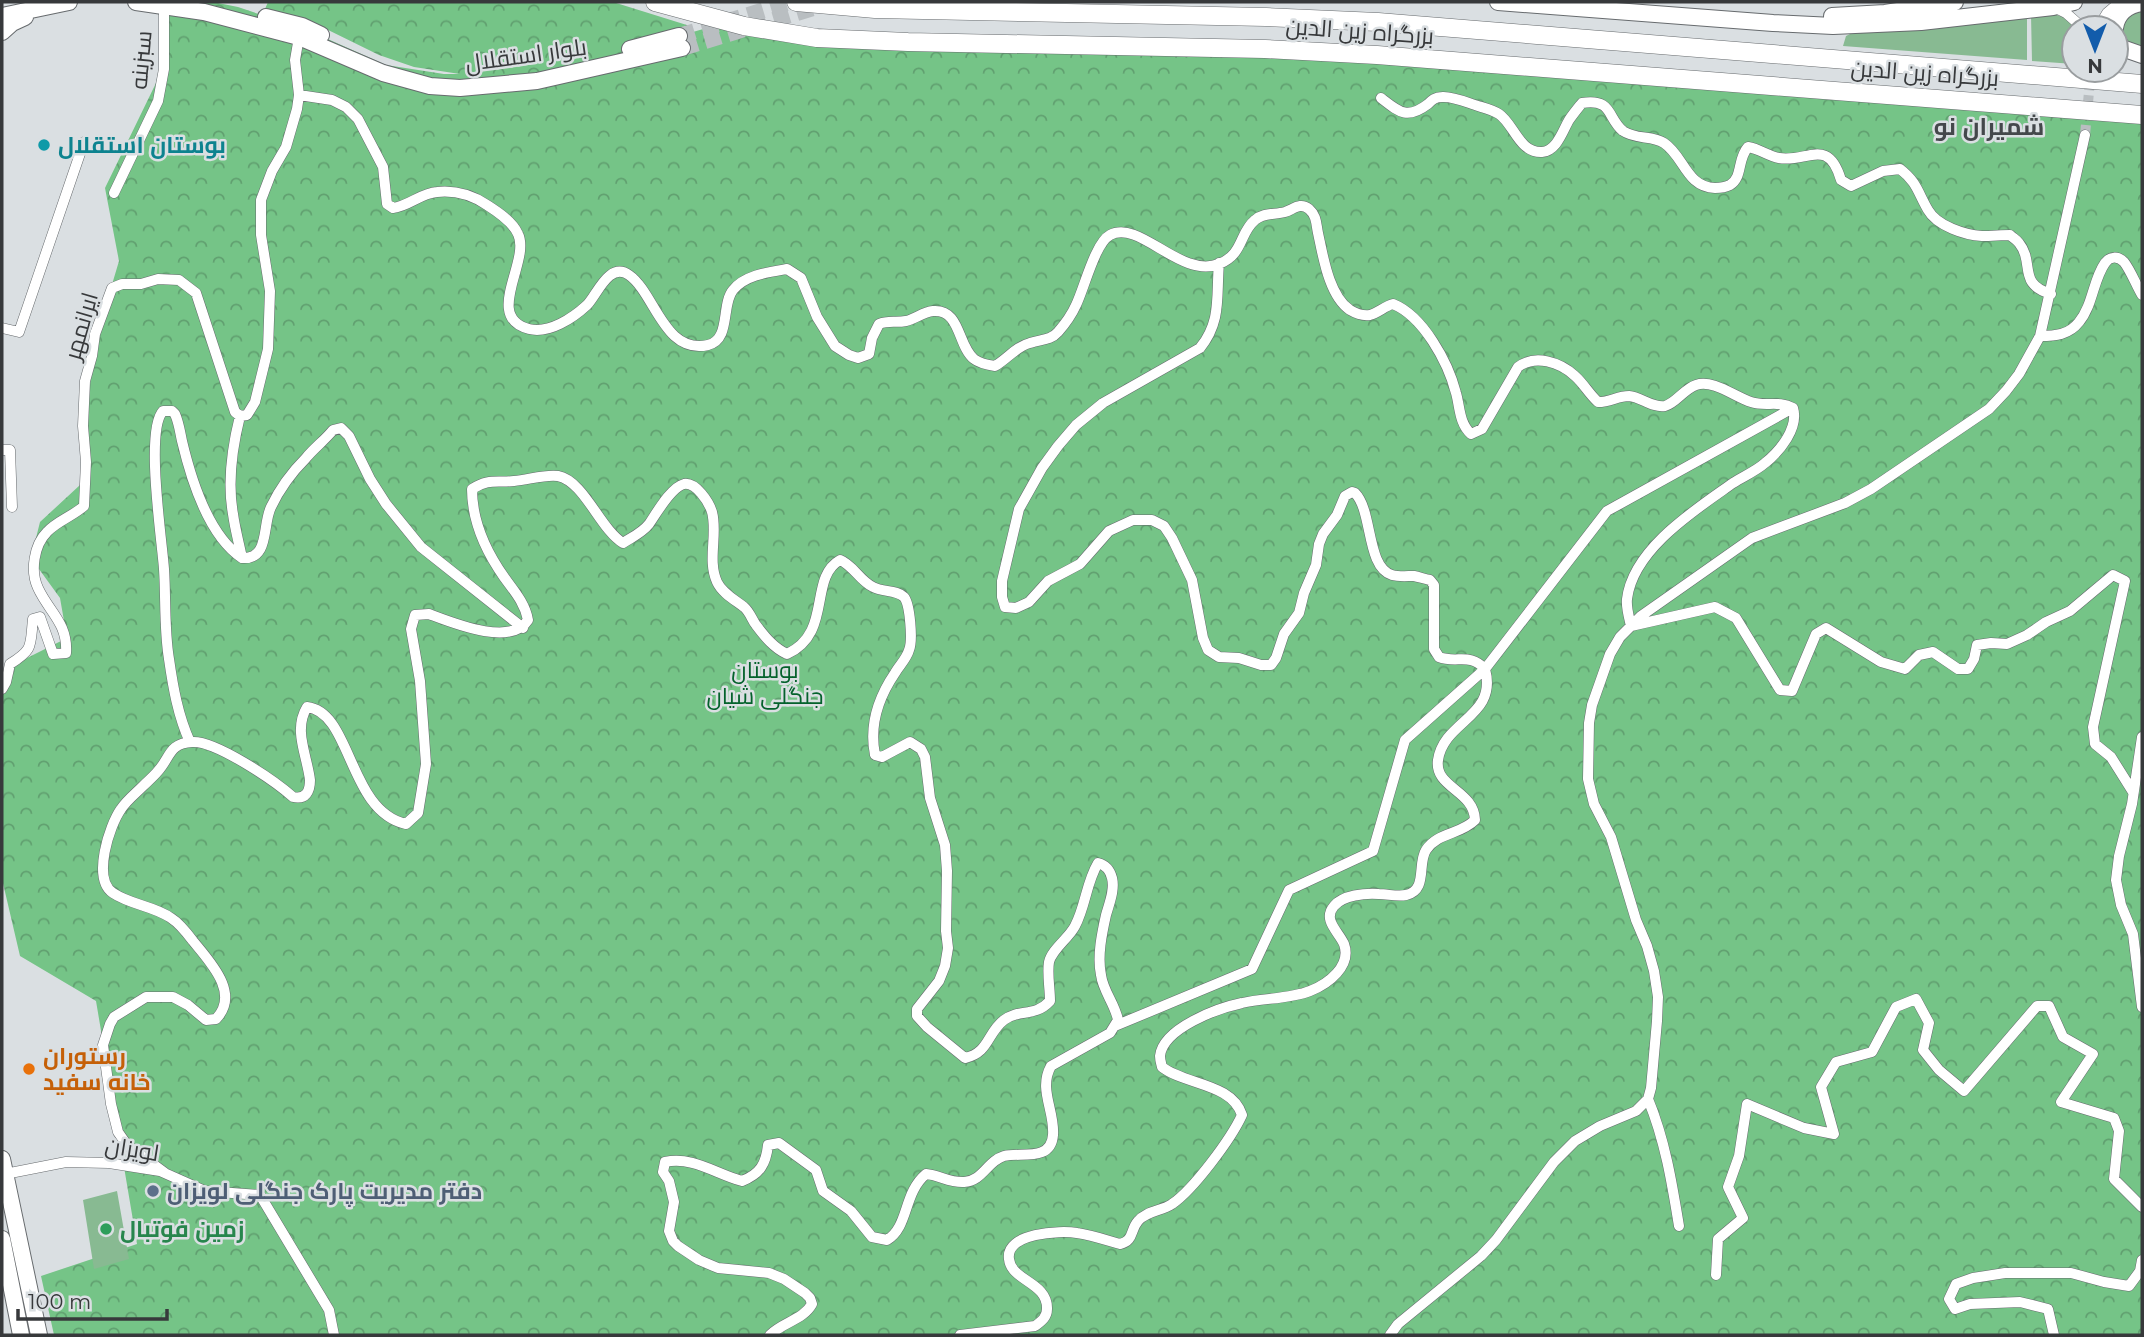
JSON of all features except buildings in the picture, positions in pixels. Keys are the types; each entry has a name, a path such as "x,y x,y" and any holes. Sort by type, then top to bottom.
{"highway":[{"name":"بزرگراه زین الدین","path":"655,2 744,26 817,38 1265,49 1377,55 2142,115"},
{"name":"بزرگراه زین الدین","path":"796,2 875,9 1266,17 1378,23 2142,84"}],"main road":[{"name":"بلوار استقلال","path":"136,2 204,12 299,37 383,74 430,86 460,88 537,81 680,42 524,73 456,78 405,70 302,26 208,2"},
{"path":"1498,2 1833,26 1959,18 2074,2"},
{"path":"1612,2 1773,15 1836,16 1885,13 1954,2"},
{"path":"1954,2 1950,13 1959,18"},
{"path":"2,16 62,3"},
{"path":"2,32 12,23 62,3"},
{"path":"2122,14 2128,6 2142,3"},
{"path":"3,1166 39,1335"},
{"path":"2,1239 8,1288 21,1335"}],"street":[{"path":"2106,14 2120,2"},
{"name":"سبزینه","path":"114,193 158,100 164,69 164,5"},
{"path":"2053,6 2067,14"},
{"path":"242,558 233,514 230,478 234,440 240,416 247,415 255,402 268,349 270,291 261,235 261,200 293,130 299,95 295,60 299,37"},
{"path":"299,95 332,100 346,107 358,119 383,167 387,204 393,208 401,207 425,194 465,194 478,199 501,215 518,232 519,254 508,307 521,326 531,330 546,329 562,323 589,304 603,282 622,272 629,274 637,283 657,316 674,336 692,345 708,345 716,342 724,328 726,304 731,292 757,276 787,269 801,278 817,317 830,339 835,346 849,355 864,358 869,354 872,338 879,324 909,320 931,311 942,312 952,318 965,347 974,359 995,366 1023,345 1052,338 1060,330 1077,304 1104,240 1110,235 1116,233 1136,236 1179,259 1199,266 1210,266 1233,254 1255,220 1266,214 1283,213 1302,206 1316,217 1323,259 1330,281 1343,305 1355,313 1368,316 1393,304 1404,308 1427,334 1446,365 1456,391 1463,426 1471,433 1482,429 1518,367 1524,362 1535,360 1564,367 1576,376 1598,402 1630,396 1656,406 1667,405 1697,384 1708,384 1756,403 1784,403 1793,408 1796,416 1779,449 1765,463 1688,516 1663,537 1646,557 1634,574 1626,603 1631,626"},
{"path":"1381,98 1399,113 1408,114 1434,98 1445,96 1490,110 1505,120 1520,142 1532,150 1542,152 1550,149 1559,138 1582,103 1596,102 1612,114 1624,132 1662,142 1672,149 1692,179 1704,187 1729,186 1736,180 1741,154 1748,147 1757,148 1776,158 1814,153 1821,155 1838,168 1841,180 1851,186 1883,171 1900,169 1912,178 1929,213 1941,222 1959,231 1981,236 2010,235 2020,244 2027,262 2028,276 2038,290 2051,294"},
{"path":"1390,1335 1398,1324 1496,1240 1554,1162 1575,1141 1636,1111 1648,1099 1657,1021 1658,997 1654,971 1611,837 1594,804 1588,779 1587,740 1592,705 1610,654 1620,637 1653,607 1752,538 1845,503 1871,489 1989,409 2019,374 2040,336 2085,135"},
{"path":"2,328 19,332 84,142"},
{"path":"2040,336 2067,332 2078,324 2104,265 2110,258 2123,261 2142,295"},
{"path":"960,1335 1035,1326 1047,1314 1043,1293 1012,1268 1010,1250 1017,1241 1058,1232 1077,1233 1120,1244 1126,1242 1131,1238 1139,1219 1169,1206 1182,1196 1233,1133 1242,1115 1239,1105 1218,1091 1170,1073 1162,1067 1160,1055 1167,1041 1186,1024 1214,1013 1239,1004 1308,992 1326,983 1338,972 1345,960 1344,943 1330,923 1331,910 1336,904 1352,897 1377,893 1407,895 1415,891 1421,881 1424,854 1431,842 1468,827 1475,820 1474,807 1443,778 1438,771 1438,760 1446,737 1480,707 1486,690 1485,669 1474,660 1439,657 1434,649 1434,585 1430,580 1415,576 1393,576 1385,572 1377,560 1364,507 1360,498 1352,492 1345,496 1337,515 1323,534 1317,565 1304,593 1299,613 1284,634 1271,665 1220,657 1208,650 1203,638 1192,580 1164,526 1152,520 1133,520 1109,531 1080,564 1048,581 1029,602 1016,608 1005,607 1002,581 1019,509 1042,468 1076,425 1103,403 1200,348 1209,337 1216,321 1220,263"},
{"name":"ایرانمهر","path":"2,689 10,664 30,648 33,619 40,617 53,654 66,653 62,625 36,586 33,554 47,531 83,506 86,462 83,426 85,381 95,334 112,288 158,279 179,281 196,293 235,412 240,416"},
{"path":"1115,1026 1252,969 1289,890 1373,851 1405,740 1485,669 1607,511 1793,408"},
{"path":"190,742 182,725 176,698 167,638 155,468 157,420 163,411 172,411 175,414 195,483 217,533 226,545 242,558 259,554 264,543 267,516 283,484 333,430 341,428 349,436 370,479 386,504 421,547 523,628"},
{"path":"2,450 10,450 12,507"},
{"path":"165,1173 127,1145 118,1132 111,1104 103,1045 114,1017 146,997 173,997 206,1020 216,1019 223,1008 223,985 209,959 172,919 160,912 137,906 113,893 105,884 102,872 112,826 120,811 158,772 171,749 190,742 206,743 298,798 308,792 310,780 299,727 307,707 317,708 327,716 341,738 367,794 388,817 406,824 418,813 426,764 412,620 415,615 429,614 483,631 500,632 516,631 523,628 528,620 526,609 490,555 475,521 472,489 482,482 560,476 573,485 610,533 623,543 649,525 654,514 678,487 691,484 700,491 712,512 713,557 717,581 748,612 772,645 787,654 801,646 810,634 818,613 826,573 840,560 870,586 898,593 908,605 910,649 882,694 873,721 872,744 875,755 882,757 910,742 921,749 927,766 930,798 945,845 948,948 939,981 917,1009 917,1016 927,1027 965,1058 985,1047 988,1039 1009,1017 1043,1008 1050,1001 1048,965 1051,955 1074,927 1083,909 1088,882 1098,863 1109,871 1113,887 1100,957 1101,975 1118,1020 1110,1033 1051,1066 1046,1084 1053,1136 1048,1149 1042,1153 999,1158 981,1176 965,1182 949,1181 926,1174 910,1195 900,1228 887,1240 872,1237 851,1211 823,1191 816,1170 779,1143 768,1145 763,1167 754,1176 742,1181 692,1162 666,1162 663,1172 669,1181 674,1202 669,1231 678,1246 699,1260 718,1268 769,1273 784,1279 810,1298 812,1304 804,1314 778,1326 769,1335"},
{"path":"1631,626 1715,607 1736,618 1780,690 1792,691 1816,634 1826,628 1881,662 1905,669 1919,655 1933,652 1958,669 1969,669 1977,645 2007,645 2027,635 2070,611 2113,575 2125,581 2093,727 2095,744 2111,757 2133,792"},
{"path":"2142,737 2116,880 2121,905 2133,934 2142,1007"},
{"path":"1716,1275 1718,1239 1743,1218 1728,1187 1739,1156 1747,1104 1804,1128 1834,1133 1821,1087 1836,1062 1872,1052 1896,1007 1916,999 1929,1023 1923,1050 1939,1070 1964,1091 2037,1006 2049,1006 2063,1037 2093,1054 2061,1102 2115,1118 2119,1131 2115,1179 2142,1207"},
{"path":"1648,1099 1658,1122 1669,1166 1679,1226"},
{"name":"لویزان","path":"3,1166 66,1162 109,1163 165,1173 205,1191 260,1195 328,1310 334,1335"},
{"path":"2054,1335 2048,1309 2020,1301 1970,1304 1955,1310 1949,1299 1956,1284 1973,1278 2005,1273 2070,1273 2129,1286 2140,1271 2142,1260"}],"green space":[{"name":"بوستان جنگلی شیان","path":"161,2 213,2 238,7 312,32 386,65 444,74 460,74 414,67 379,55 320,26 265,9 268,2 613,2 690,26 679,28 679,36 731,21 800,33 1372,53 2142,113 2142,1335 54,1335 41,1276 137,1244 96,1001 20,956 2,879 2,693 15,664 67,638 60,598 31,558 40,522 80,485 94,345 119,261 105,188 156,83 162,56"},
{"path":"2142,9 2142,50 2130,47 2130,16"},
{"path":"2051,13 2060,16 2060,63 2032,61 2031,15"},
{"path":"2027,15 2027,60 1843,46 1846,36 1856,31"},
{"name":"زمین فوتبال","path":"117,1191 129,1259 94,1269 83,1200"}],"tunnel":[{"path":"679,36 791,2"},
{"path":"682,48 823,5"},
{"path":"2085,135 2090,84"}],"place":[{"name":"بوستان استقلال","path":"44,145"},
{"name":"رستوران خانه سفید","path":"29,1069"},
{"name":"دفتر مدیریت پارک جنگلی لویزان","path":"153,1191"},
{"name":"زمین فوتبال","path":"106,1229"}],"district":[{"name":"شمیران نو","path":"1989,127"}]}
